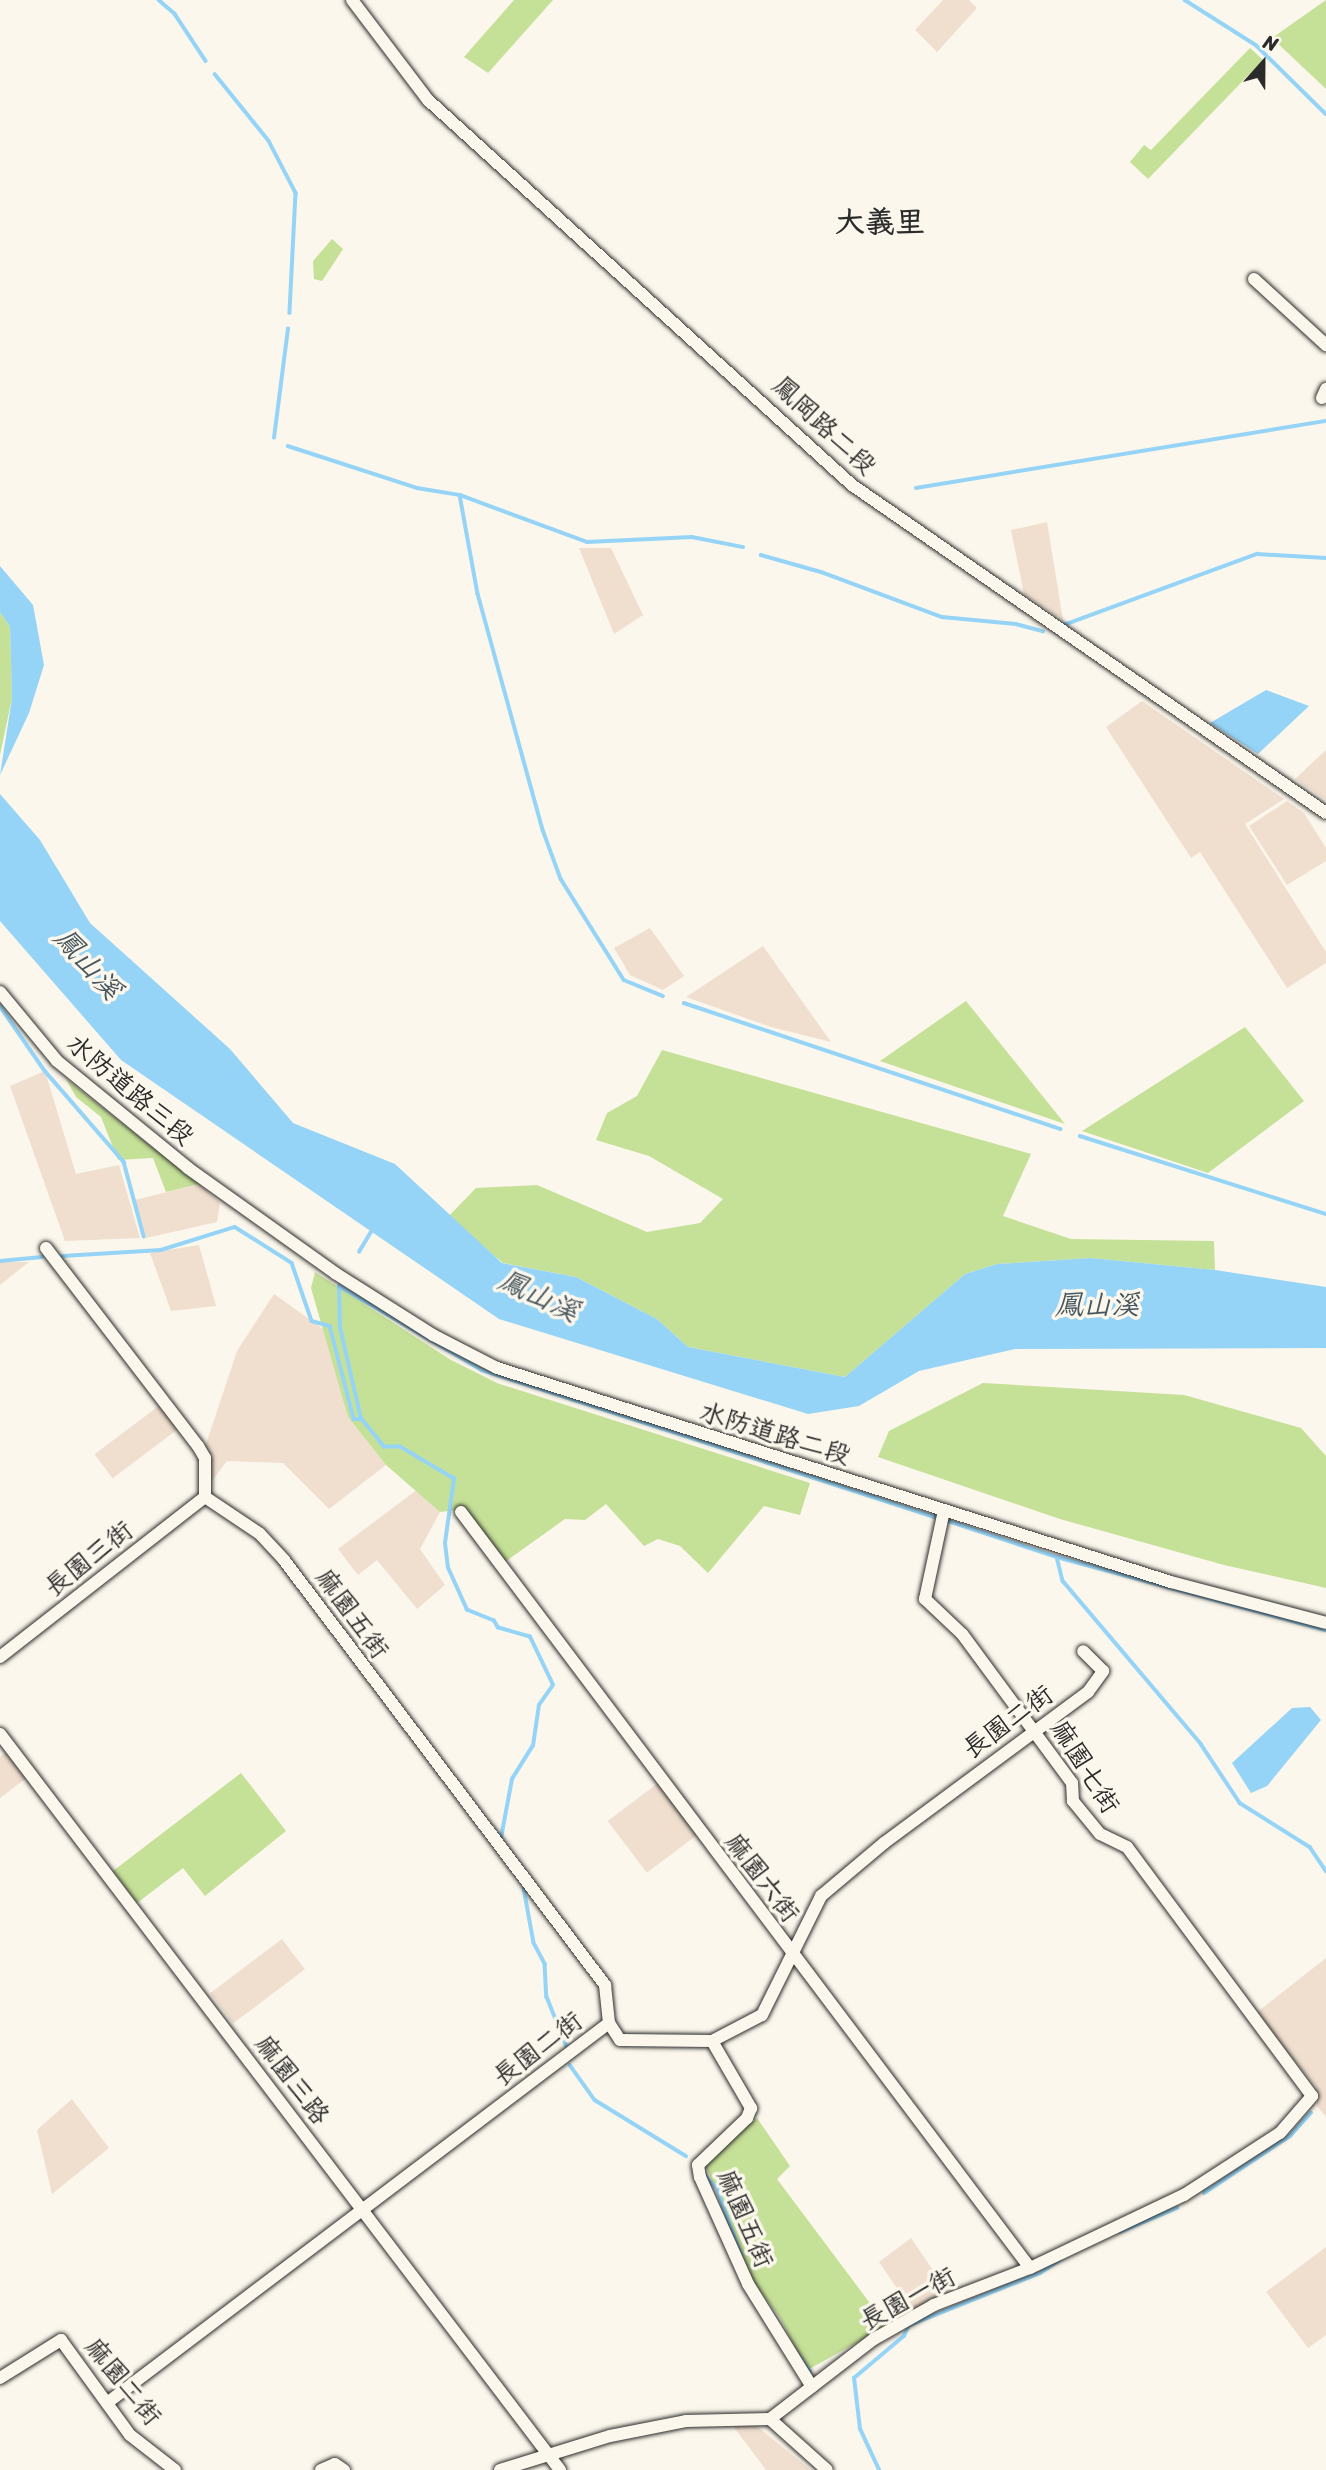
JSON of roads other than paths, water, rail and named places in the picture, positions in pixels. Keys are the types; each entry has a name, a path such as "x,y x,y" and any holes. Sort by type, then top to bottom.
{"street":[{"name":"鳳岡路二段","path":"352,0 428,100 852,485 1326,813"},
{"path":"1254,279 1326,345"},
{"name":"水防道路三段","path":"0,992 57,1061 106,1106 244,1210"},
{"name":"水防道路二段","path":"244,1210 433,1335 497,1368 1171,1582 1326,1623"},
{"path":"46,1248 198,1446 205,1458 205,1497"},
{"name":"長園三街","path":"0,1657 205,1497"},
{"name":"麻園五街","path":"205,1497 260,1534 284,1560 607,1988 610,2023"},
{"name":"麻園七街","path":"944,1510 925,1599 962,1634 1035,1729 1072,1783 1073,1801 1100,1834 1127,1847 1312,2096"},
{"name":"麻園六街","path":"461,1512 792,1956 1030,2268"},
{"name":"長園二街","path":"107,2403 610,2023 620,2040 712,2042 762,2015 821,1896 1100,1679 1101,1666 1083,1651"},
{"name":"麻園三路","path":"0,1734 560,2470"},
{"name":"麻園五街","path":"712,2042 751,2108 747,2118 698,2165 700,2177 748,2284 811,2387"},
{"name":"長園一街","path":"770,2419 874,2339 934,2305 1030,2268 1184,2195 1280,2133 1312,2096"},
{"name":"麻園二街","path":"0,2378 61,2340 130,2435 175,2470"},
{"path":"499,2470 610,2436 686,2421 770,2419 827,2470"},
{"path":"321,2470 335,2464 344,2470"}],"water":[{"path":"0,566 33,605 44,665 29,713 0,775 12,698 10,627 0,612"},
{"path":"1266,690 1309,706 1258,754 1210,723"},
{"name":"鳳山溪","path":"0,794 40,840 90,923 230,1049 293,1123 395,1164 502,1263 576,1277 657,1319 688,1347 845,1377 965,1274 997,1264 1091,1258 1215,1270 1326,1287 1326,1348 1015,1349 919,1371 859,1406 808,1414 499,1319 121,1060 0,921"},
{"path":"1310,1707 1321,1720 1267,1786 1251,1793 1232,1763 1292,1708"}],"waterway":[{"path":"159,0 175,14 206,61"},
{"path":"1185,0 1256,45 1326,114"},
{"path":"215,74 269,141 296,193 290,313"},
{"path":"274,438 288,329"},
{"path":"916,488 1326,421"},
{"path":"288,446 417,488 460,495 587,542 692,537 743,547"},
{"path":"460,495 478,594 543,830 561,879 624,980 663,996"},
{"path":"1064,625 1257,554 1326,558"},
{"path":"761,555 821,572 942,617 1016,624 1043,631"},
{"path":"684,1003 1061,1129"},
{"path":"0,1006 45,1071 124,1162 144,1236"},
{"path":"1080,1136 1326,1214"},
{"path":"63,1256 161,1250 235,1227 292,1263 312,1321 330,1326 354,1419 361,1419"},
{"path":"359,1252 374,1227"},
{"path":"0,1261 42,1257"},
{"path":"501,1838 512,1779 533,1746 539,1705 553,1685 530,1637 498,1628 494,1621 467,1610 448,1568 445,1543 454,1479 400,1447 384,1447 361,1419 340,1328 339,1286 482,1370 938,1518"},
{"path":"945,1520 1057,1557 1326,1630"},
{"path":"1057,1557 1063,1581 1201,1744 1240,1803 1310,1847 1326,1871"},
{"path":"524,1888 534,1943 545,1964 547,1997 567,2047"},
{"path":"570,2065 595,2100 686,2156"},
{"path":"1204,2193 1290,2136 1311,2113"},
{"path":"704,2175 717,2188 742,2256"},
{"path":"1120,2232 1177,2208"},
{"path":"910,2325 1040,2273 1060,2260"},
{"path":"879,2470 860,2429 854,2378 904,2336 908,2327"},
{"path":"799,2356 810,2371"}],"district":[{"name":"大義里","path":"880,222"}]}
